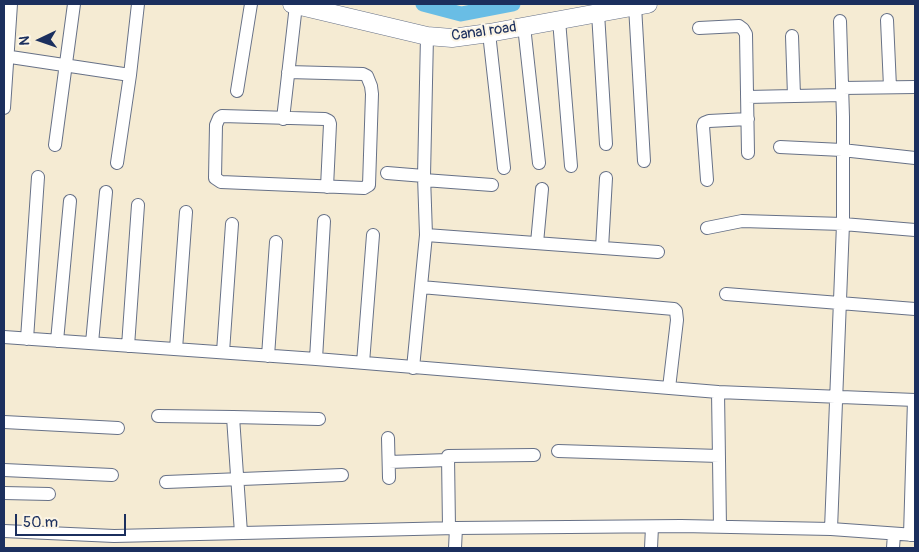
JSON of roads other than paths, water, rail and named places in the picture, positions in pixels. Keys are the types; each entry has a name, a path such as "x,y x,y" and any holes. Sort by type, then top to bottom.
{"street":[{"path":"4,108 11,4"},
{"path":"55,146 74,4"},
{"path":"117,163 138,4"},
{"path":"238,91 251,4"},
{"path":"283,119 294,4"},
{"name":"Canal road","path":"294,4 427,36 452,38 641,5"},
{"path":"641,5 644,161"},
{"path":"598,13 606,144"},
{"path":"559,20 571,166"},
{"path":"887,20 890,87"},
{"path":"832,529 843,224 840,22"},
{"path":"524,26 539,163"},
{"path":"699,28 739,26 746,34 748,153"},
{"path":"489,33 504,168"},
{"path":"413,368 426,235 424,178 427,36"},
{"path":"792,36 794,96"},
{"path":"6,56 130,75"},
{"path":"288,72 363,74 368,76 372,94 369,185 364,188 327,187 221,182 215,178 216,125 222,116 325,119 329,121 327,187"},
{"path":"747,97 794,96 890,87 915,87"},
{"path":"707,180 704,123 709,121 748,119"},
{"path":"780,146 842,150 915,158"},
{"path":"387,173 492,186"},
{"path":"27,339 38,177"},
{"path":"602,248 606,178"},
{"path":"537,243 542,190"},
{"path":"92,343 106,192"},
{"path":"57,341 70,201"},
{"path":"128,346 138,205"},
{"path":"176,349 186,212"},
{"path":"316,359 324,221"},
{"path":"707,228 742,221 843,224 915,230"},
{"path":"223,352 232,224"},
{"path":"363,364 373,235"},
{"path":"426,235 658,252"},
{"path":"268,356 276,242"},
{"path":"421,287 674,309 677,320 670,388"},
{"path":"726,294 915,309"},
{"path":"4,337 316,359 718,392 914,400 912,535 832,529 720,527 453,528 114,536 4,531"},
{"path":"718,392 720,527"},
{"path":"158,416 319,418"},
{"path":"233,417 240,533"},
{"path":"4,422 118,428"},
{"path":"388,438 389,478"},
{"path":"558,451 719,456"},
{"path":"455,548 448,460 450,455 534,455"},
{"path":"389,462 448,460"},
{"path":"4,470 112,474"},
{"path":"166,482 342,475"},
{"path":"4,492 49,494"},
{"path":"651,548 652,527"},
{"path":"893,548 894,534"}],"waterway":[{"path":"423,4 461,14 513,4"}]}
